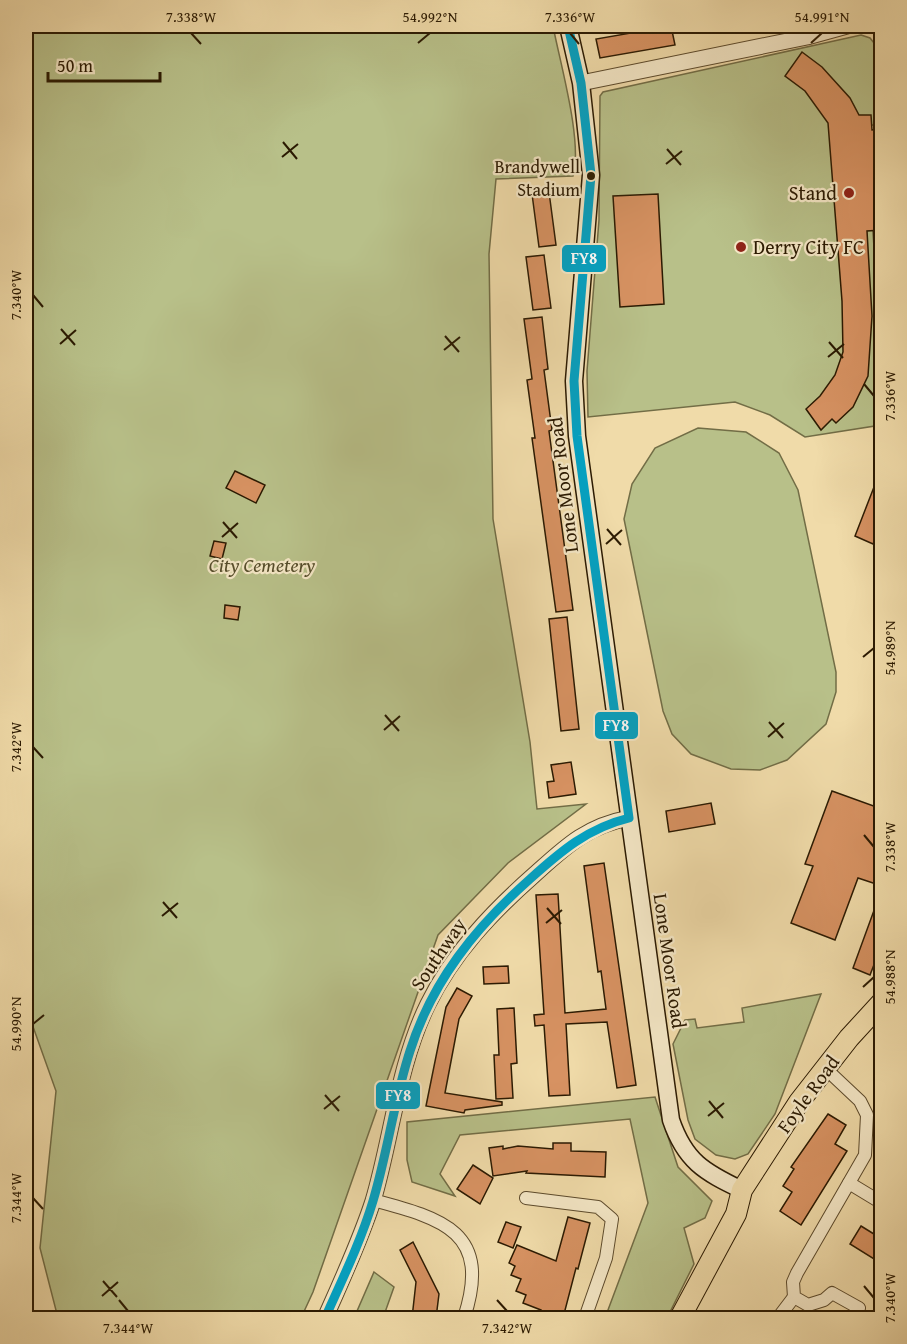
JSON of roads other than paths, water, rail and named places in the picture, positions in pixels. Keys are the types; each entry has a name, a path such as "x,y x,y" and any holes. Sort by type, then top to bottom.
{"main road":[{"name":"Lone Moor Road","path":"568,26 581,83 591,175 574,381 577,436 671,1120 679,1144 700,1167 742,1190"},
{"name":"Foyle Road","path":"680,1318 736,1214 742,1190 799,1102 882,1002"}],"street":[{"path":"581,83 808,31 847,26"},
{"path":"876,26 882,32"},
{"name":"Southway","path":"325,1318 373,1200 417,1032 428,1004 448,971 493,912 561,850 594,827 629,818"},
{"path":"778,1318 794,1297 793,1282 796,1273 865,1155 867,1115 860,1101 826,1069"},
{"path":"849,1183 882,1203"},
{"path":"526,1198 598,1207 612,1219 606,1258 585,1318"},
{"path":"373,1200 445,1223 462,1243 471,1259 474,1275 472,1294 464,1318"},
{"path":"794,1297 808,1305 824,1300 832,1293 859,1308"}],"place":[{"name":"Brandywell Stadium","path":"591,176"},
{"name":"Stand","path":"849,193"},
{"name":"Derry City FC","path":"741,247"}],"park label":[{"name":"City Cemetery","path":"262,565"}]}
